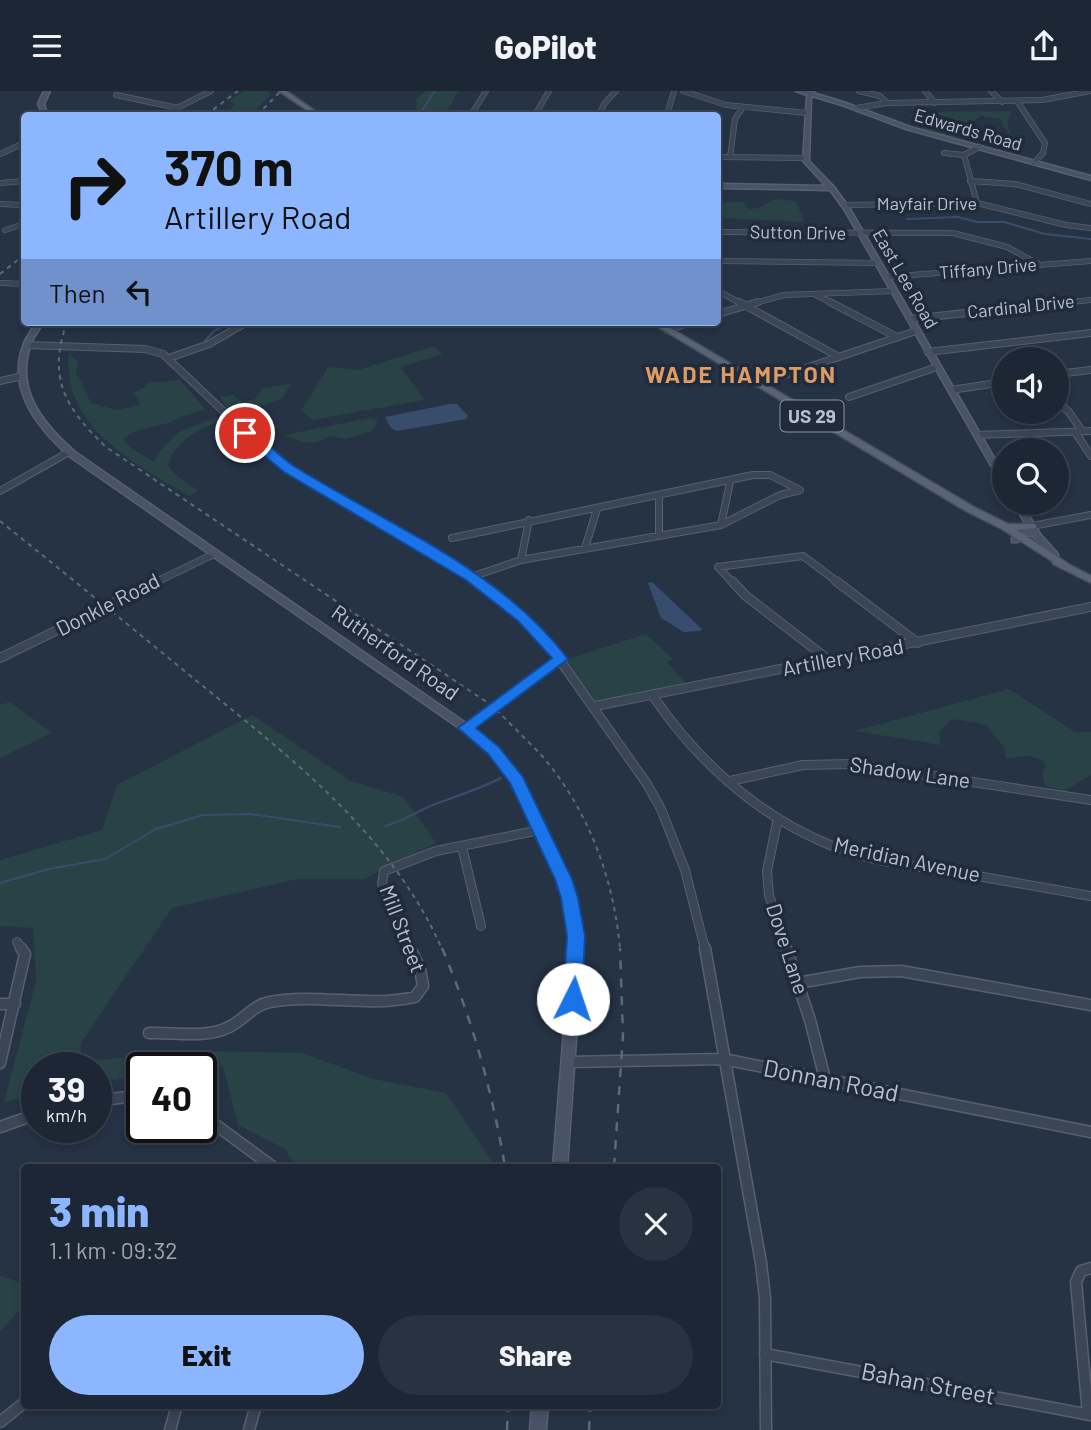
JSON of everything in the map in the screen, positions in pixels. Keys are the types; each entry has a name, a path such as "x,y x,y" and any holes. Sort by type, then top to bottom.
{"main road":[{"path":"284,93 312,112"},
{"name":"US 29","path":"660,326 1006,527 1047,559 1065,565 1091,580"},
{"name":"US 29","path":"995,523 996,527 1055,556 1065,565"},
{"path":"1006,527 1019,529 1032,526"}],"street":[{"path":"44,112 41,104 47,91"},
{"path":"169,112 211,91"},
{"path":"473,112 486,91"},
{"path":"537,112 549,91"},
{"path":"600,112 616,91"},
{"name":"Edwards Road","path":"799,91 810,92 899,125 1091,178"},
{"path":"859,91 882,97 887,103"},
{"path":"925,91 935,103"},
{"path":"991,91 1002,101"},
{"path":"1055,91 1067,96"},
{"path":"856,108 887,103 1017,101 1090,91"},
{"path":"668,112 674,92 685,92 743,107 807,113"},
{"path":"721,157 805,158 810,92"},
{"path":"116,96 178,108"},
{"path":"1017,101 1045,143 1043,153 1034,163"},
{"path":"730,157 735,119 743,107"},
{"path":"1,153 21,144"},
{"path":"944,153 964,155 978,147"},
{"path":"964,155 977,203"},
{"name":"East Lee Road","path":"805,158 810,169 832,188 844,205 992,461"},
{"path":"0,183 21,181"},
{"path":"970,181 1015,184 1091,204"},
{"path":"721,186 832,188"},
{"name":"Mayfair Drive","path":"844,205 977,203 1062,225 1091,228"},
{"path":"0,204 21,205"},
{"path":"5,230 21,226"},
{"name":"Sutton Drive","path":"721,232 956,234 1007,247 1040,265"},
{"path":"721,261 878,263"},
{"name":"Tiffany Drive","path":"886,277 1091,261"},
{"path":"0,283 21,284"},
{"path":"721,313 778,295 894,291"},
{"path":"721,293 839,357"},
{"path":"813,294 897,337"},
{"name":"Cardinal Drive","path":"909,319 1091,300"},
{"name":"Rutherford Road","path":"38,326 27,345 22,376 26,397 35,415 69,451 466,728 494,751 511,771 524,792 563,879 574,917 576,955 559,1164"},
{"path":"169,358 209,344 240,326"},
{"path":"667,330 679,326"},
{"path":"758,384 916,331"},
{"path":"929,352 1091,333"},
{"path":"27,345 145,349 169,358 275,460 471,577 523,618 560,659 595,706 653,793 685,870 702,931 760,1253 765,1298 766,1430"},
{"path":"849,397 937,367"},
{"path":"1069,373 1091,370"},
{"path":"0,381 22,376"},
{"path":"951,390 992,384"},
{"path":"1069,412 1091,456"},
{"path":"977,435 1091,431"},
{"path":"0,491 69,451"},
{"path":"452,538 529,520 730,482 753,475 769,474 800,490 780,495 721,525 521,560 471,577"},
{"path":"721,525 730,482"},
{"path":"659,496 659,535"},
{"path":"584,548 597,509"},
{"path":"1025,515 1036,535 1055,556"},
{"path":"1019,538 1032,526 1091,515"},
{"path":"521,560 529,520"},
{"name":"Donkle Road","path":"0,658 216,553"},
{"path":"830,661 746,596 718,567 803,556 918,643"},
{"name":"Artillery Road","path":"595,706 1091,607"},
{"path":"466,728 560,659"},
{"name":"Meridian Avenue","path":"653,696 688,743 730,781 778,818 822,842 864,856 1091,895"},
{"name":"Shadow Lane","path":"730,781 803,765 854,764 1091,800"},
{"name":"Dove Lane","path":"778,818 770,850 767,884 773,912 817,1041 825,1079"},
{"name":"Mill Street","path":"149,1033 226,1029 257,1006 271,1002 348,999 390,1002 415,997 423,986 420,969 382,884 382,874 386,869 402,862 540,830"},
{"path":"462,847 481,926"},
{"path":"0,1063 25,954 17,942"},
{"path":"798,983 860,972 901,971 1091,1005"},
{"path":"0,1004 15,1004"},
{"name":"Donnan Road","path":"568,1062 723,1059 1091,1132"},
{"path":"0,1127 21,1120"},
{"path":"217,1126 269,1164"},
{"path":"1090,1415 1076,1282 1081,1271 1091,1268"},
{"name":"Bahan Street","path":"765,1354 1090,1415"},
{"path":"3,1424 21,1406"},
{"path":"170,1430 176,1409"},
{"path":"249,1430 255,1409"},
{"path":"538,1430 540,1409"}],"green space":[{"path":"243,91 267,91 271,94 253,112 227,112 236,104 230,101"},
{"path":"425,91 458,91 447,112 417,112 416,100"},
{"path":"1012,111 1007,122 1012,139 1000,119 980,116 953,138 921,129 938,121 909,116 924,112"},
{"path":"775,199 796,201 804,222 721,218 721,203 743,202 749,209 759,208"},
{"path":"434,346 442,354 401,367 424,400 312,420 302,410 328,367 358,370"},
{"path":"69,353 78,362 76,372 91,403 117,410 140,405 134,392 144,388 146,383 180,380 206,410 136,431 123,439 131,448 154,462 161,450 179,432 216,417 218,422 194,433 181,443 168,465 176,475 199,491 189,496 147,471 106,440 89,422 77,402 70,379"},
{"path":"290,384 282,399 232,415 220,397 233,395 242,402 255,399 263,388"},
{"path":"369,418 378,420 372,431 346,439 330,436 317,442 304,443 284,435"},
{"path":"646,634 673,659 667,662 687,685 602,707 589,694 565,660"},
{"path":"1009,689 1075,732 1091,732 1091,775 1064,791 1045,786 1042,773 1046,767 1043,760 1029,756 1006,758 1004,748 987,725 952,719 939,732 941,745 855,731"},
{"path":"10,702 52,733 0,758 0,705"},
{"path":"252,715 351,781 404,797 436,843 364,879 297,879 172,908 81,1043 81,1052 21,1052 21,1098 4,1102 36,981 33,928 0,926 0,860 102,830 117,785"},
{"path":"211,1051 302,1053 374,1079 446,1093 494,1164 294,1164 285,1149 238,1125 223,1066 217,1067 217,1052 198,1052"},
{"path":"126,1058 126,1078 112,1080 112,1059"},
{"path":"0,1276 21,1282 21,1308 0,1332"}],"water":[{"path":"457,404 468,416 466,419 397,431 391,428 385,417"},
{"path":"652,582 702,629 684,632 661,618 648,583"}],"waterway":[{"path":"421,112 435,91"},
{"path":"907,219 957,217 978,222 1004,222 1045,234 1091,239"},
{"path":"205,341 223,326"},
{"path":"385,826 501,778"},
{"path":"0,883 49,869 105,859 156,829 203,815 250,814 340,827"}],"railway":[{"path":"210,112 238,91"},
{"path":"260,112 281,91"},
{"path":"0,274 21,257"},
{"path":"66,326 59,360 64,391 80,419 106,447 494,707 543,757 574,800 596,847 612,897 620,949"},
{"path":"0,521 304,770 367,835 396,870 421,908 442,949"},
{"path":"442,948 480,1055 504,1164"},
{"path":"614,1164 623,1035 620,948"},
{"path":"507,1430 508,1409"},
{"path":"589,1430 590,1409"}],"district":[{"name":"WADE HAMPTON","path":"741,375"}],"route":[{"path":"245,433 289,469 471,577 534,628 560,659 466,728 494,751 518,781 563,879 570,898 576,936 573,999"}]}
